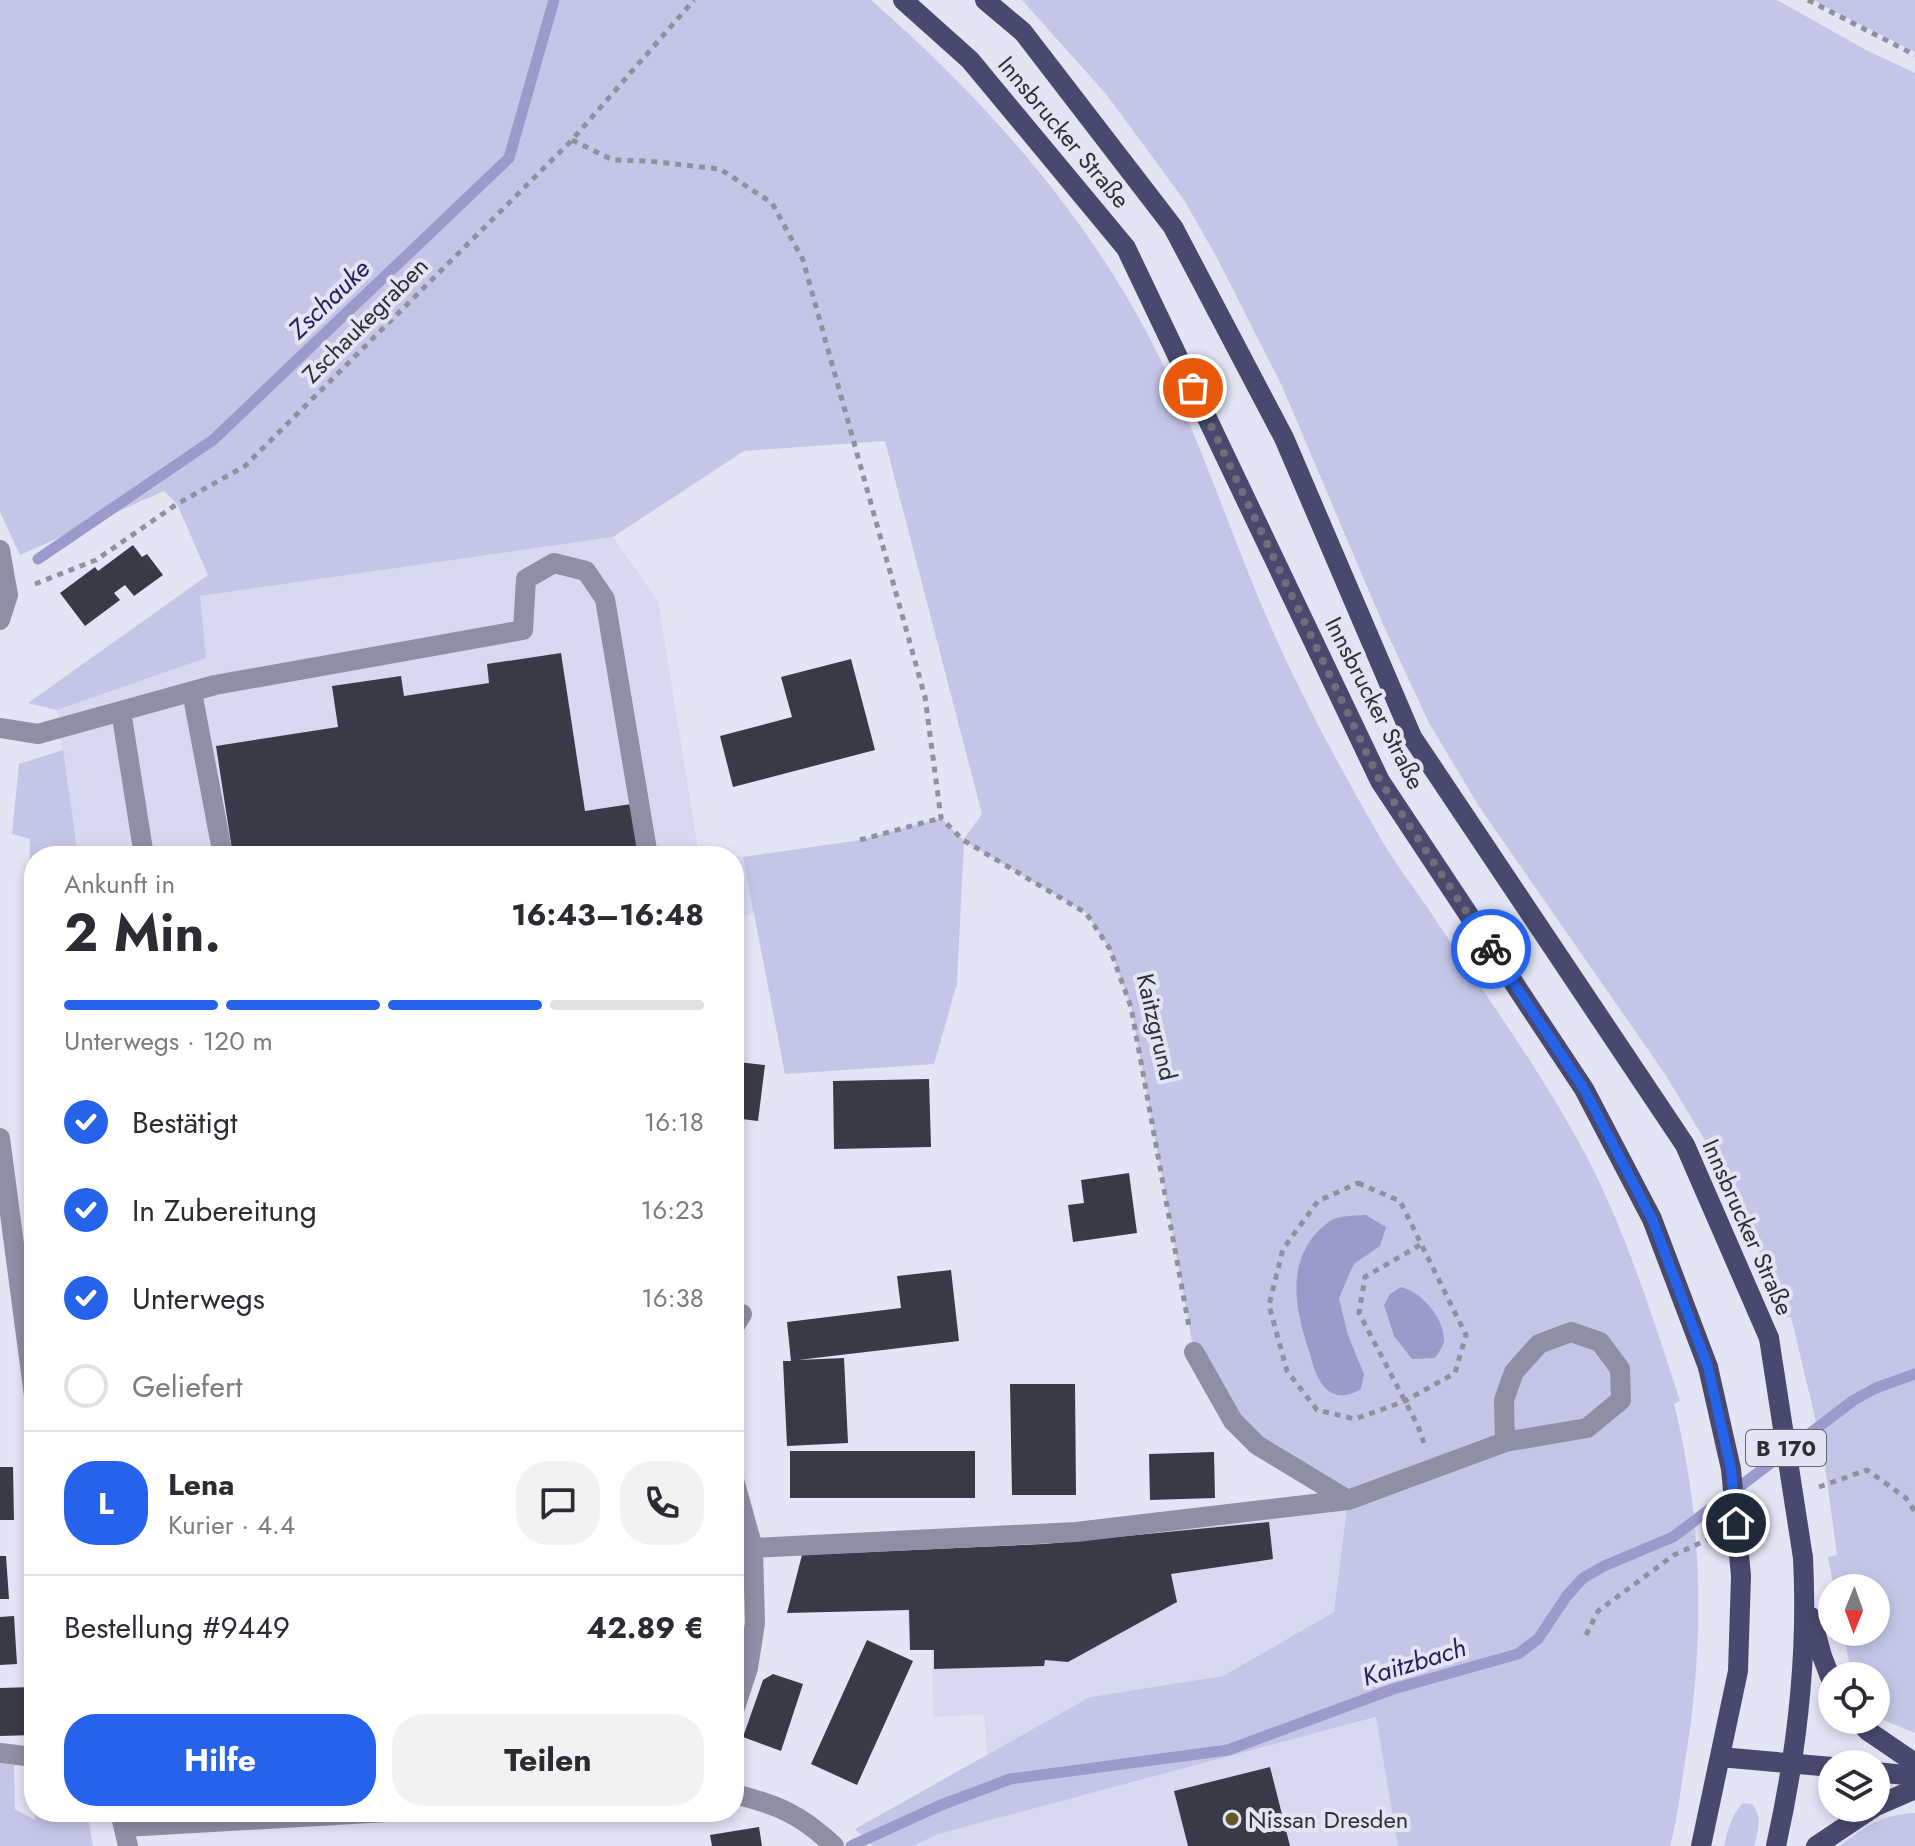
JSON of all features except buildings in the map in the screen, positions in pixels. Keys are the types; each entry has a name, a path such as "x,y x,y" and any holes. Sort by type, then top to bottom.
{"main road":[{"name":"Innsbrucker Straße","path":"903,0 970,60 1126,248 1380,781 1584,1089 1652,1219 1708,1367 1731,1469 1741,1576 1738,1671 1701,1846"},
{"name":"Innsbrucker Straße","path":"985,0 1023,32 1173,227 1284,438 1412,737 1685,1145 1769,1338 1803,1558 1805,1596 1801,1691 1792,1763 1776,1846"},
{"path":"1805,1596 1824,1662"},
{"path":"1872,1734 1915,1763"},
{"path":"1720,1757 1818,1766"},
{"path":"1890,1773 1915,1776"},
{"path":"1890,1800 1915,1789"},
{"path":"1816,1846 1852,1822"}],"street":[{"path":"0,550 8,595 0,620"},
{"path":"0,728 38,734 192,692 523,630 526,579 554,563 586,571 605,599 646,846"},
{"path":"192,692 221,846"},
{"path":"121,711 142,846"},
{"path":"0,1138 24,1320"},
{"path":"753,1548 1076,1532 1348,1500 1505,1442 1587,1428 1621,1400 1620,1369 1600,1342 1571,1332 1539,1344 1514,1372 1504,1400 1505,1442"},
{"path":"1194,1352 1233,1421 1257,1445 1348,1500"},
{"path":"744,1516 753,1548 755,1623 744,1680"},
{"path":"0,1753 24,1756"},
{"path":"744,1796 773,1803 817,1830 834,1846"},
{"path":"124,1828 223,1822"}],"path":[{"name":"Zschaukegraben","path":"8,595 96,560 177,504 245,466 572,140 694,0"},
{"path":"1808,0 1915,55"},
{"path":"572,140 613,160 720,169 772,203 803,260 925,697 941,818 860,840"},
{"name":"Kaitzgrund","path":"941,818 963,840 1086,913 1110,949 1131,1007 1194,1352"},
{"path":"1358,1183 1400,1201 1466,1335 1455,1373 1405,1401 1355,1419 1317,1410 1287,1371 1269,1305 1283,1249 1318,1201 1358,1183"},
{"path":"1418,1426 1359,1313 1365,1277 1420,1245"}],"shaded area":[{"path":"0,0 871,0 946,70 1016,145 1080,225 1135,311 1176,392 1260,601 1325,739 1388,851 1553,1098 1590,1163 1616,1221 1680,1401 1674,1404 1684,1449 1696,1540 1696,1677 1680,1798 1670,1846 1398,1846 1376,1717 938,1834 913,1846 873,1846 855,1829 1090,1697 1223,1676 1334,1612 1348,1500 1257,1445 1194,1352 1131,1007 1110,949 1086,913 964,841 957,983 934,1064 785,1074 744,857 860,840 941,818 963,840 982,814 885,441 744,451 613,537 200,596 206,658 57,710 28,703 208,575 177,504 164,491 20,555 0,512","holes":["1385,1227 1380,1246 1354,1264 1339,1298 1348,1335 1364,1374 1304,1249"]},
{"path":"1022,0 1777,0 1866,50 1915,73 1915,1733 1890,1723 1890,1662 1849,1662 1846,1646 1890,1646 1890,1574 1831,1574 1828,1557 1837,1555 1823,1451 1791,1317 1781,1319 1760,1254 1724,1172 1665,1074 1480,808 1429,723 1382,622 1282,386 1216,256 1184,200 1106,94"},
{"path":"1814,0 1915,0 1915,52 1826,7"},
{"path":"613,537 658,601 698,846 77,846 57,710 206,658 199,596"},
{"path":"63,750 77,846 30,846 30,839 12,834 19,764"},
{"path":"744,861 756,913 744,916"},
{"path":"1366,1215 1386,1227 1380,1246 1354,1264 1339,1298 1348,1335 1364,1374 1361,1389 1339,1395 1332,1393 1319,1380 1304,1334 1297,1299 1299,1265 1315,1234 1330,1221"},
{"path":"1401,1287 1424,1300 1441,1324 1444,1341 1435,1358 1412,1359 1394,1336 1384,1305 1390,1294"},
{"path":"1348,1500 1334,1612 1223,1676 1090,1697 987,1755 984,1714 933,1717 932,1626 908,1626 904,1549 1044,1541 1269,1520 1311,1513"},
{"path":"1377,1717 1398,1846 913,1846 938,1834"},
{"path":"0,1763 14,1765 15,1809 24,1814 24,1822 89,1822 93,1846 0,1846"},
{"path":"1743,1803 1752,1804 1758,1814 1754,1846 1724,1846 1733,1818"},
{"path":"1915,1813 1915,1846 1840,1846 1874,1823 1890,1822 1893,1816"}],"waterway":[{"name":"Zschauke","path":"38,559 213,440 509,158 554,0"},
{"name":"Kaitzbach","path":"851,1846 941,1805 1010,1779 1228,1750 1393,1689 1518,1654 1538,1639 1566,1597 1583,1578 1673,1537 1854,1400 1876,1388 1915,1374"}],"way so far":[{"path":"1193,388 1380,781 1491,949"}],"place":[{"name":"Nissan Dresden","path":"1232,1819"}],"route":[{"path":"1491,949 1584,1089 1652,1219 1708,1367 1731,1469 1736,1523"}]}
